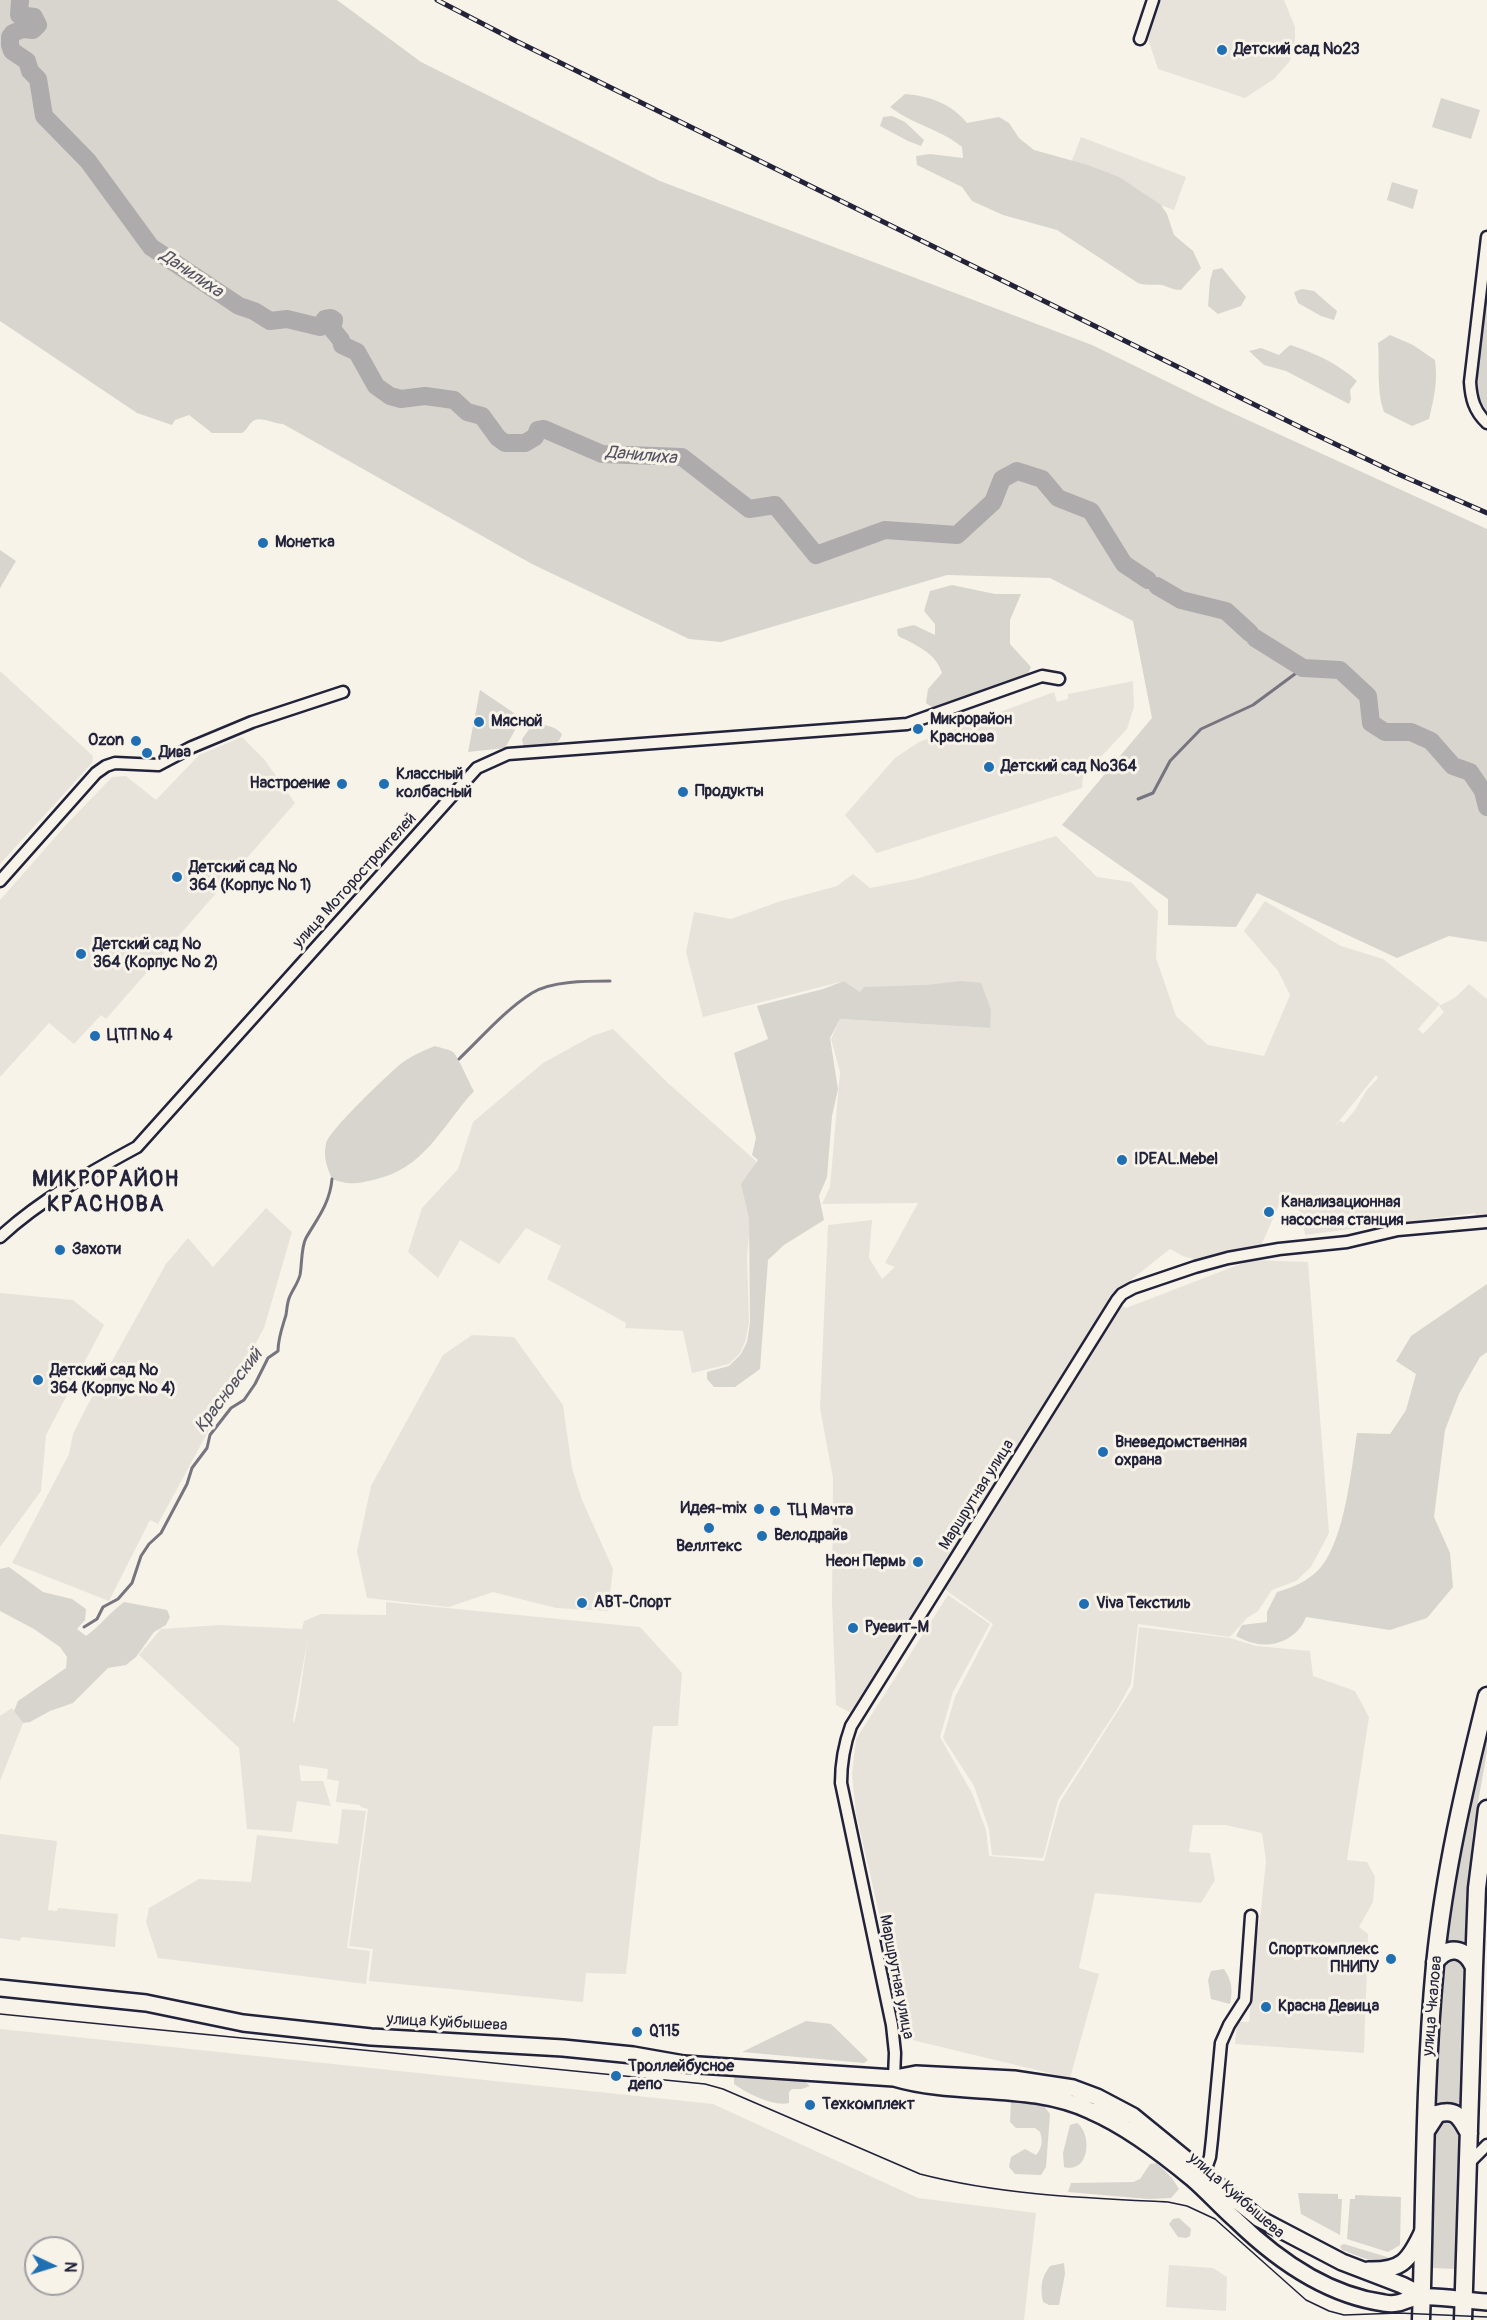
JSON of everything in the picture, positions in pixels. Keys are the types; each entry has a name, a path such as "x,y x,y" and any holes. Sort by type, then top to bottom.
{"main road":[{"name":"улица Чкалова","path":"1421,2320 1419,2297 1429,2033 1435,1962 1455,1835 1487,1696"},
{"path":"1463,2320 1474,1967 1487,1809"},
{"path":"1435,1962 1442,1954 1456,1950 1470,1958 1474,1967"},
{"name":"улица Куйбышева","path":"0,1988 146,2003 243,2023 371,2037 563,2048 633,2055 684,2064 894,2078 915,2084 1014,2091 1070,2102 1126,2130 1193,2179 1258,2241 1308,2277 1349,2294 1383,2303 1399,2305 1419,2297 1487,2302"},
{"name":"улица Куйбышева","path":"894,2078 916,2074 1014,2079 1074,2088 1097,2097 1133,2116 1258,2218 1360,2270 1402,2285 1419,2297"},
{"path":"1426,2132 1437,2114 1447,2111 1458,2115 1470,2134"},
{"path":"1360,2270 1380,2270 1399,2266 1408,2259 1423,2232"}],"street":[{"path":"1140,39 1152,0"},
{"path":"1487,237 1470,382 1476,410 1487,423"},
{"name":"улица Моторостроителей","path":"0,1237 24,1215 137,1147 477,768 508,754 907,724 1042,676 1059,679"},
{"path":"0,881 96,773 106,766 115,763 158,765 192,747 244,725 343,692"},
{"name":"Маршрутная улица","path":"894,2078 895,2053 892,2025 841,1783 841,1757 846,1738 851,1725 1117,1300 1133,1288 1222,1259 1278,1249 1347,1242 1398,1230 1487,1222"},
{"path":"1204,2174 1212,2139 1221,2043 1245,2000 1251,1916"},
{"path":"1469,2163 1487,2145"}],"shaded area":[{"path":"0,0 337,0 421,62 660,181 1092,345 1217,406 1487,529 1487,942 1449,936 1397,958 1257,893 1236,927 1168,925 1168,899 1062,825 1152,718 1133,621 1050,578 947,575 721,642 689,639 532,564 283,424 256,420 242,433 212,433 189,415 175,420 172,425 137,413 0,321"},
{"name":"Детский сад №23","path":"1161,0 1284,0 1295,27 1290,61 1274,79 1245,98 1158,69 1148,39"},
{"path":"905,94 940,102 961,116 967,123 999,117 1009,123 1019,138 1034,150 1088,165 1119,177 1161,205 1167,214 1174,235 1193,251 1201,268 1181,290 1162,285 1138,283 1057,230 1003,215 972,201 962,187 917,165 916,156 930,154 963,158 962,147 890,107"},
{"path":"1441,98 1480,110 1471,139 1432,127"},
{"path":"892,116 905,122 924,140 921,146 880,126 883,117"},
{"path":"1081,137 1186,177 1174,210 1068,171"},
{"path":"1392,182 1418,190 1413,209 1387,200"},
{"path":"1222,268 1246,297 1241,306 1218,314 1208,306 1210,281 1213,270"},
{"path":"1487,285 1487,413 1479,397 1477,382"},
{"path":"1302,289 1314,291 1337,311 1334,320 1321,316 1298,303 1294,292"},
{"path":"1390,335 1413,345 1435,360 1436,382 1429,419 1412,426 1384,412 1382,404 1379,387 1378,343"},
{"path":"1290,345 1325,359 1357,381 1350,390 1349,404 1286,371 1264,365 1249,351 1261,348 1279,355"},
{"path":"0,550 16,561 0,588"},
{"path":"952,585 995,594 1021,594 1010,620 1010,644 1031,667 1027,676 1010,684 986,689 936,710 926,703 928,689 942,673 939,666 924,650 898,636 897,629 914,625 935,635 935,624 924,611 930,591"},
{"path":"0,671 93,756 92,763 0,864"},
{"name":"Детский сад №364","path":"1133,681 1134,707 1127,729 1083,776 1082,788 877,853 845,815 895,758 919,742 1054,692 1057,702 1068,699 1068,694"},
{"path":"480,690 520,717 505,748 468,752"},
{"path":"533,724 556,729 562,734 560,739 546,747 524,749 522,739"},
{"path":"242,737 264,759 295,803 106,1019 101,1015 74,1044 49,1023 0,1077 0,900 112,777 126,776 156,800 199,755"},
{"path":"1056,836 1097,877 1131,882 1158,911 1156,958 1176,1016 1208,1045 1264,1056 1290,995 1278,971 1244,931 1265,901 1341,946 1383,959 1440,1004 1418,1029 1423,1034 1444,1012 1439,1006 1456,997 1469,984 1487,999 1487,1218 1476,1219 1475,1213 1305,1235 1301,1212 1281,1200 1261,1246 1200,1261 1170,1249 1108,1298 1126,1308 1251,1260 1308,1262 1329,1533 1311,1567 1296,1581 1272,1590 1258,1611 1247,1618 1230,1637 1138,1624 1131,1684 1058,1800 1043,1858 992,1855 989,1829 974,1786 943,1738 955,1697 993,1624 933,1581 855,1715 836,1705 832,1603 833,1478 820,1408 828,1225 872,1220 869,1258 882,1279 895,1267 885,1263 918,1203 822,1204 830,1187 840,1072 831,1039 840,1019 990,1028 860,992 844,981 703,1017 686,952 694,912 731,919 778,902 837,886 853,874 870,888 916,879","holes":["1376,1075 1378,1078 1344,1123 1340,1121 1335,1126"]},
{"path":"844,981 860,992 864,987 926,985 961,981 981,983 991,1010 990,1028 840,1019 830,1038 838,1089 832,1116 827,1177 819,1196 824,1220 784,1245 768,1260 760,1369 735,1387 714,1387 707,1379 707,1372 729,1366 741,1354 747,1342 750,1323 749,1218 741,1184 758,1160 752,1155 756,1138 734,1053 768,1039 757,1006 823,989"},
{"path":"613,1029 669,1084 756,1161 747,1257 749,1323 740,1353 729,1364 692,1373 683,1331 625,1328 626,1323 547,1279 561,1246 526,1228 499,1264 460,1240 438,1278 408,1252 422,1208 458,1169 473,1122 543,1063 592,1036"},
{"path":"435,1046 453,1052 474,1091 431,1145 406,1167 373,1180 361,1182 348,1183 332,1179 325,1153 329,1137 358,1104 398,1066 416,1054"},
{"path":"266,1208 292,1232 264,1328 158,1524 150,1520 109,1601 12,1563 69,1454 73,1434 87,1406 166,1264 188,1238 213,1267"},
{"path":"1487,1284 1487,1352 1480,1357 1459,1394 1445,1430 1434,1517 1450,1553 1453,1587 1427,1618 1390,1630 1306,1617 1292,1636 1278,1643 1250,1642 1236,1636 1242,1625 1267,1622 1267,1612 1277,1592 1306,1580 1321,1567 1329,1554 1336,1539 1346,1503 1357,1433 1390,1434 1406,1410 1416,1374 1396,1361 1411,1336"},
{"name":"Детский сад № 364 (Корпус № 4)","path":"0,1293 73,1300 104,1325 46,1435 41,1491 0,1547"},
{"path":"472,1335 514,1337 563,1405 572,1468 582,1500 613,1569 608,1611 556,1608 493,1592 449,1607 367,1598 357,1551 371,1486 443,1355"},
{"path":"9,1567 43,1592 72,1599 86,1609 85,1620 77,1629 86,1636 124,1602 167,1610 170,1617 166,1625 154,1632 136,1657 126,1665 108,1668 73,1703 23,1723 14,1711 18,1701 66,1668 67,1657 60,1647 34,1629 0,1611 0,1569"},
{"path":"948,1595 990,1624 953,1692 940,1737 972,1793 986,1830 989,1856 1044,1861 1060,1802 1133,1687 1139,1627 1230,1638 1256,1646 1310,1651 1313,1676 1355,1691 1369,1717 1347,1860 1367,1862 1375,1877 1373,1902 1359,1927 1368,1934 1364,2053 1235,2044 1237,2022 1249,2022 1255,1946 1266,1861 1262,1833 1225,1825 1193,1825 1189,1852 1210,1853 1215,1880 1201,1903 1095,1893 1079,1968 1099,1974 1070,2078 908,2039 856,1813 852,1774 856,1739"},
{"path":"386,1602 640,1627 682,1673 678,1726 653,1726 626,1974 586,1973 583,2002 369,1981 373,1949 349,1946 368,1809 360,1805 336,1802 339,1781 327,1779 328,1769 299,1765 301,1781 323,1781 331,1806 297,1801 292,1832 247,1829 239,1748 139,1655 161,1629 220,1625 302,1629 304,1621 321,1614 386,1615","holes":["308,1637 298,1706 294,1723"]},
{"path":"12,1708 23,1723 0,1781 0,1716"},
{"path":"1487,1735 1487,1751 1473,1831 1464,1947 1446,1946 1465,1831"},
{"path":"342,1809 366,1811 347,1948 370,1951 366,1984 158,1958 146,1922 149,1908 199,1879 251,1882 257,1835 338,1844"},
{"path":"0,1834 57,1841 48,1910 57,1911 58,1908 118,1914 115,1947 21,1937 20,1941 0,1938"},
{"path":"1452,1955 1464,1964 1460,2108 1451,2104 1436,2106 1445,1962"},
{"path":"1224,1969 1231,1986 1230,2004 1211,1999 1208,1980 1211,1971"},
{"path":"806,2021 831,2024 868,2060 864,2063 742,2052"},
{"path":"0,2029 713,2104 918,2198 1036,2213 1024,2320 0,2320"},
{"path":"734,2075 804,2081 810,2086 792,2089 789,2092 789,2103 776,2103 753,2095 734,2084"},
{"path":"1019,2099 1044,2106 1050,2114 1046,2167 1041,2175 1015,2174 1009,2167 1011,2157 1025,2149 1036,2155 1041,2145 1040,2132 1035,2128 1016,2128 1010,2122 1011,2101"},
{"path":"1442,2121 1452,2121 1460,2132 1457,2269 1432,2268 1436,2128"},
{"path":"1077,2123 1085,2136 1086,2152 1079,2165 1072,2168 1064,2167 1063,2153 1070,2125"},
{"path":"1157,2163 1179,2189 1171,2198 1149,2199 1068,2192 1071,2183 1133,2182 1140,2179 1150,2164"},
{"path":"1298,2193 1338,2194 1338,2199 1342,2199 1340,2235 1301,2214"},
{"path":"1355,2195 1401,2197 1400,2245 1388,2252 1347,2239 1350,2199 1355,2199"},
{"path":"1179,2218 1191,2229 1190,2236 1186,2238 1178,2237 1169,2224 1173,2219"},
{"path":"1344,2244 1387,2257 1391,2262 1373,2261 1360,2257 1342,2250 1340,2246"},
{"path":"1064,2263 1065,2274 1059,2305 1049,2305 1043,2302 1043,2279 1050,2266"},
{"path":"1169,2265 1213,2268 1227,2277 1226,2311 1166,2307"}],"waterway":[{"name":"Данилиха","path":"20,0 19,15 34,17 38,25 33,30 23,29 13,33 10,37 10,45 12,51 27,61 30,71 38,79 44,116 88,161 151,247 239,306 254,311 270,321 287,319 320,327 325,319 331,318 334,320 332,329 341,340 342,345 357,352 376,386 390,396 401,399 425,396 454,400 467,412 482,416 498,438 505,443 525,443 535,437 538,430 544,429 602,454 682,457 749,509 775,505 816,555 885,530 957,535 993,502 1002,479 1017,471 1042,479 1058,498 1091,511 1124,564 1148,580"},
{"name":"Данилиха","path":"1157,586 1181,600 1226,611 1250,633"},
{"name":"Данилиха","path":"1255,638 1303,668 1340,670 1368,696 1371,723 1385,732 1411,732 1431,741 1453,766 1470,772 1483,791 1487,807"},
{"path":"1138,799 1153,793 1170,761 1201,729 1253,705 1303,668"},
{"path":"459,1059 503,1016 532,993 559,984 610,981"},
{"name":"Красновский","path":"84,1627 97,1619 103,1607 118,1599 132,1583 141,1556 149,1544 161,1533 187,1484 192,1468 207,1448 210,1435 231,1408 244,1400 268,1358 278,1351 288,1301 300,1275 304,1242 326,1203 332,1179"}],"tram line":[{"path":"0,2014 705,2084 723,2089 920,2174 1012,2191 1168,2202 1187,2206 1215,2219 1306,2300 1329,2311 1344,2315 1399,2313 1487,2317"}],"railway":[{"path":"437,0 1306,430 1487,513"}],"place":[{"name":"Детский сад №23","path":"1222,50"},
{"name":"Монетка","path":"263,543"},
{"name":"Мясной","path":"479,722"},
{"name":"Микрорайон Краснова","path":"918,729"},
{"name":"Ozon","path":"136,741"},
{"name":"Дива","path":"147,753"},
{"name":"Детский сад №364","path":"989,767"},
{"name":"Настроение","path":"342,784"},
{"name":"Классный колбасный","path":"384,784"},
{"name":"Продукты","path":"683,792"},
{"name":"Детский сад № 364 (Корпус № 1)","path":"177,877"},
{"name":"Детский сад № 364 (Корпус № 2)","path":"81,954"},
{"name":"ЦТП № 4","path":"95,1036"},
{"name":"IDEAL.Mebel","path":"1122,1160"},
{"name":"Канализационная насосная станция","path":"1269,1212"},
{"name":"Захоти","path":"60,1250"},
{"name":"Детский сад № 364 (Корпус № 4)","path":"38,1380"},
{"name":"Вневедомственная охрана","path":"1103,1452"},
{"name":"Идея-mix","path":"759,1509"},
{"name":"ТЦ Мачта","path":"775,1511"},
{"name":"Веллтекс","path":"709,1528"},
{"name":"Велодрайв","path":"762,1536"},
{"name":"Неон Пермь","path":"918,1562"},
{"name":"АВТ-Спорт","path":"582,1603"},
{"name":"Viva Текстиль","path":"1084,1604"},
{"name":"Руевит-М","path":"853,1628"},
{"name":"Спорткомплекс ПНИПУ","path":"1391,1959"},
{"name":"Красна Девица","path":"1266,2007"},
{"name":"Q115","path":"637,2032"},
{"name":"Троллейбусное депо","path":"616,2076"},
{"name":"Техкомплект","path":"810,2105"}],"district":[{"name":"МИКРОРАЙОН КРАСНОВА","path":"106,1192"}]}
